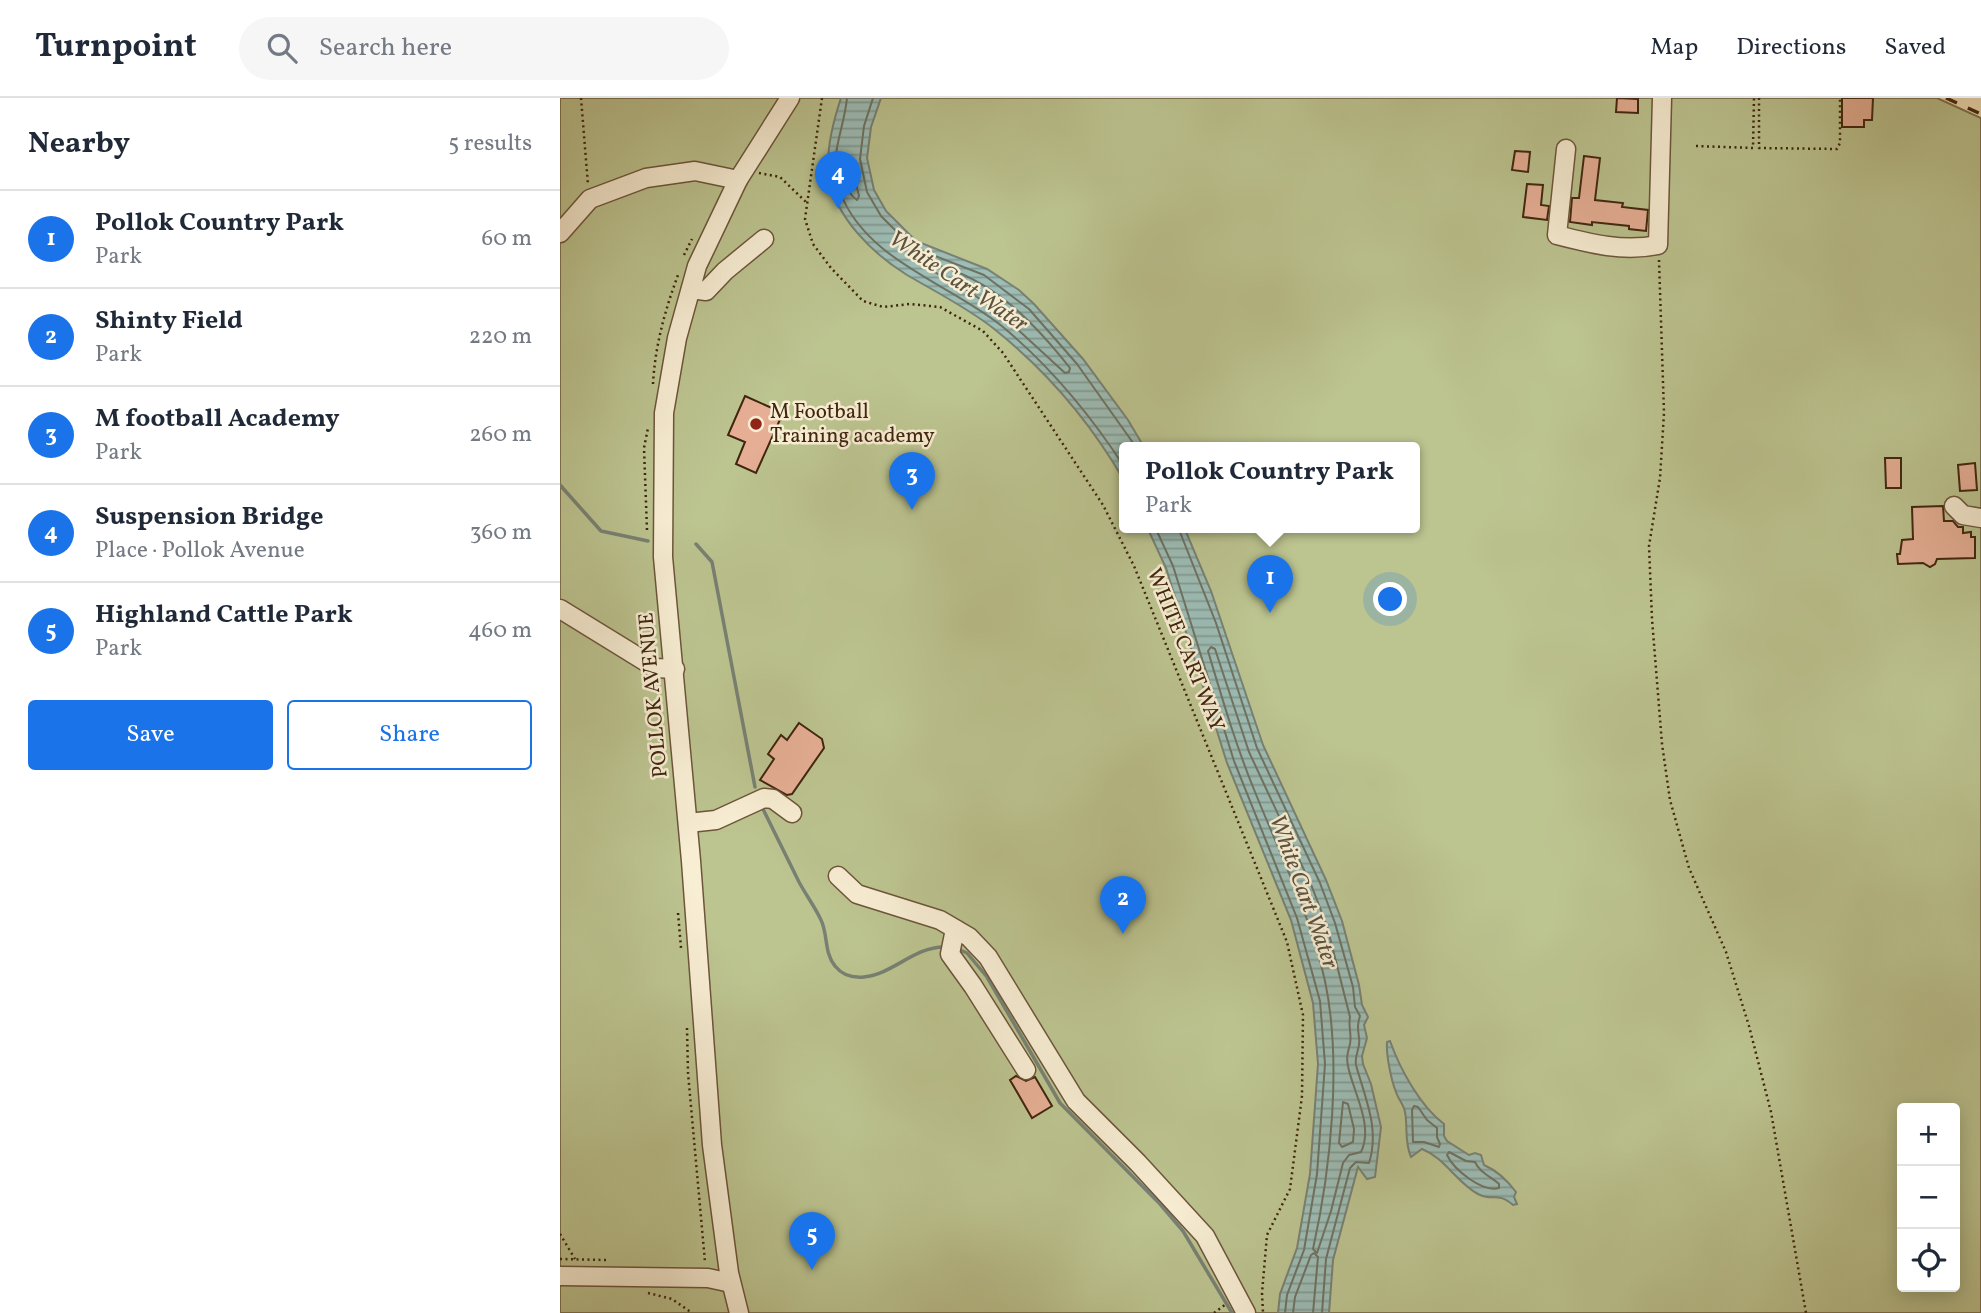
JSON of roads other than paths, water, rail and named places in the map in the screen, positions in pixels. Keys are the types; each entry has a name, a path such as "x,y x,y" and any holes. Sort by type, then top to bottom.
{"street":[{"name":"POLLOK AVENUE","path":"739,1313 731,1283 712,1145 688,824 663,558 664,413 677,338 700,258 738,180 790,98"},
{"path":"1566,149 1557,235 1635,250 1658,245 1662,98"},
{"path":"560,233 590,200 646,177 695,171 738,180"},
{"path":"691,289 706,291 725,271 764,239"},
{"path":"1954,506 1963,514 1981,518"},
{"path":"560,609 656,668 675,669"},
{"path":"688,824 716,820 764,798 773,799 792,813"},
{"path":"838,876 857,894 930,916 955,929 969,937 988,957 1076,1101 1139,1163 1205,1236 1247,1313"},
{"path":"955,929 950,954 1026,1070"},
{"path":"560,1276 708,1278 731,1283"}],"water":[{"name":"White Cart Water","path":"841,98 881,98 871,127 867,158 874,190 886,211 916,241 987,269 1019,290 1034,304 1083,359 1141,442 1119,442 1119,472 1082,418 1031,361 983,320 894,266 869,245 847,220 833,192 829,177 830,137"},
{"name":"White Cart Water","path":"1150,533 1187,533 1211,591 1263,745 1326,880 1342,921 1362,1005 1368,1017 1364,1025 1367,1038 1362,1056 1381,1127 1375,1177 1367,1179 1358,1167 1333,1260 1329,1313 1278,1313 1280,1294 1297,1248 1310,1174 1318,1064 1313,1003 1291,920 1227,763 1166,568"},
{"path":"1390,1041 1412,1086 1444,1124 1447,1141 1469,1155 1481,1155 1484,1165 1502,1176 1516,1192 1514,1197 1517,1204 1513,1205 1499,1197 1478,1194 1437,1158 1422,1149 1411,1157 1404,1109 1389,1067 1387,1042"}],"waterway":[{"path":"560,485 601,531 648,541"},
{"path":"696,544 712,562 755,787"},
{"path":"763,809 821,920 829,955 841,972 856,977 875,975 923,951 944,947"},
{"path":"955,948 967,953 987,977 1060,1103 1160,1204 1183,1231 1232,1313"}],"railway":[{"path":"1946,98 1981,114"}],"place":[{"name":"Suspension Bridge","path":"838,209"},
{"name":"M Football Training academy","path":"756,424"},
{"name":"M football Academy","path":"912,510"},
{"name":"Pollok Country Park","path":"1270,613"},
{"name":"Shinty Field","path":"1123,934"},
{"name":"Highland Cattle Park","path":"812,1270"}]}
